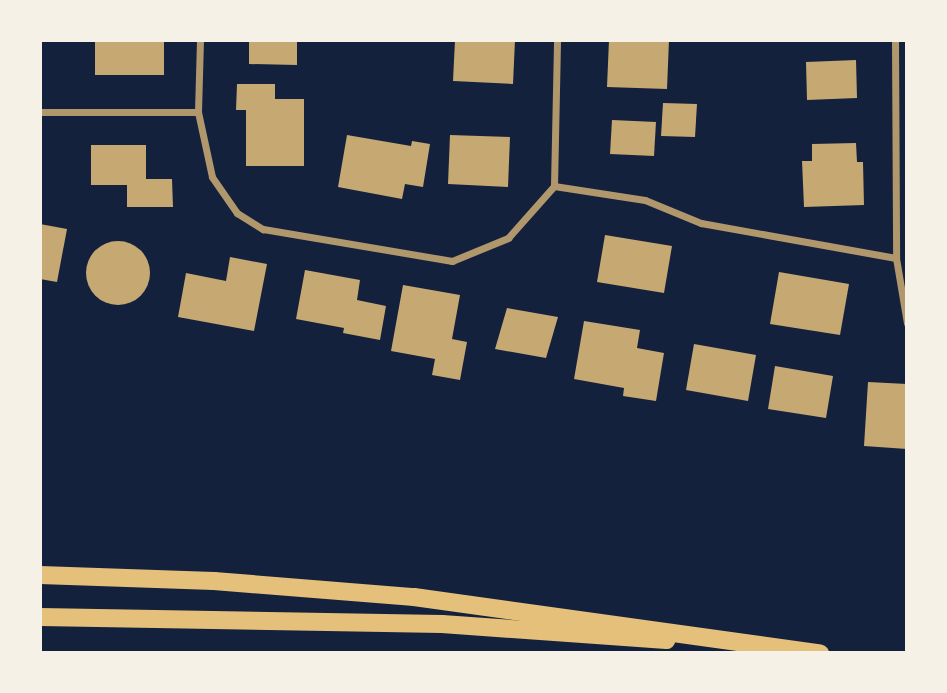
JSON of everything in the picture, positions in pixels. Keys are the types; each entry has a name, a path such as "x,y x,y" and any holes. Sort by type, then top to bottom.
{"main road":[{"path":"40,575 214,581 414,597 819,653"},
{"path":"40,617 442,624 819,653"}],"street":[{"path":"200,40 198,112 212,177 237,213 263,229 452,261 508,238 554,186 557,40"},
{"path":"895,40 896,258 907,323"},
{"path":"40,112 198,112"},
{"path":"554,186 645,200 701,223 896,258"}],"building":[{"path":"95,40 164,40 164,75 95,75"},
{"path":"249,40 297,40 297,65 249,64"},
{"path":"455,40 515,40 513,84 453,81"},
{"path":"609,40 669,40 667,89 607,87"},
{"path":"856,60 857,98 807,100 806,62"},
{"path":"237,84 275,84 275,99 304,99 304,166 246,166 246,110 236,110"},
{"path":"663,103 697,104 695,137 661,136"},
{"path":"612,120 656,122 654,156 610,154"},
{"path":"347,135 411,146 412,141 430,144 423,187 405,184 402,199 338,187"},
{"path":"450,135 510,137 508,187 448,184"},
{"path":"856,143 857,162 863,162 864,205 804,207 802,161 812,161 812,144"},
{"path":"91,145 146,145 146,179 172,179 173,207 127,207 127,185 91,185"},
{"path":"40,224 67,229 57,282 40,279"},
{"path":"605,235 672,246 664,293 597,282"},
{"path":"118,241 141,250 150,273 141,296 118,305 95,296 86,273 95,250"},
{"path":"230,257 267,264 254,331 178,317 186,273 226,281"},
{"path":"305,270 360,280 357,300 386,306 380,340 343,333 344,328 296,319"},
{"path":"779,272 849,284 840,335 770,324"},
{"path":"403,285 460,295 452,339 467,342 460,380 432,375 435,359 391,351"},
{"path":"507,308 558,317 546,358 495,349"},
{"path":"584,321 640,330 637,348 664,353 656,401 623,396 624,388 574,379"},
{"path":"694,344 756,355 748,401 686,390"},
{"path":"775,366 833,376 826,418 768,409"},
{"path":"868,382 907,384 907,449 864,446"}]}
